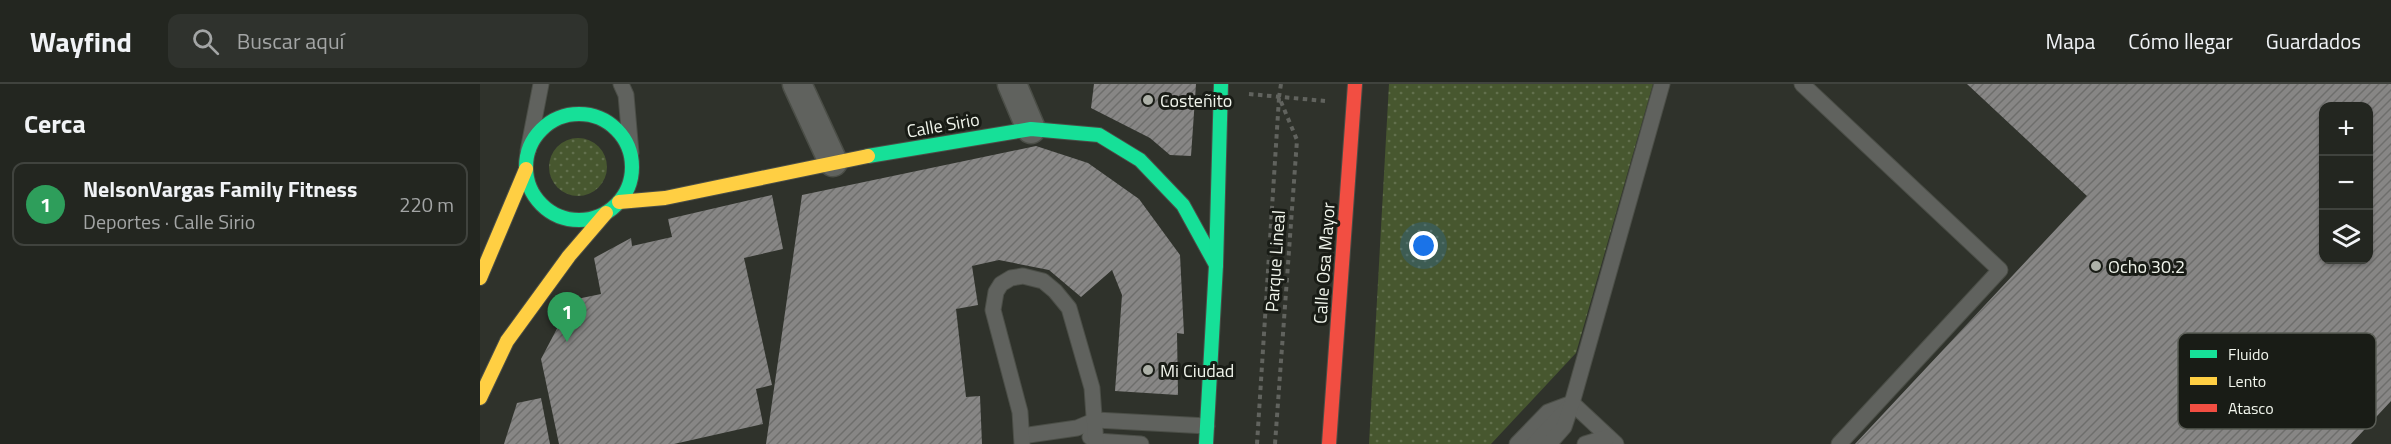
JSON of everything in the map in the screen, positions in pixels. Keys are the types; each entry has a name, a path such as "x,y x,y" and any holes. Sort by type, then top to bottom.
{"street":[{"path":"796,84 833,162"},
{"path":"1012,84 1031,129"},
{"name":"Calle Osa Mayor","path":"1329,444 1355,84"},
{"path":"1206,444 1216,265 1221,88"},
{"path":"480,398 507,341 569,256 606,213 619,202 628,187 632,170 631,153 624,137 612,125 597,116 580,113 563,116 548,124 536,136 528,151 526,169 528,182 534,195 553,213 579,220 606,213"},
{"name":"Calle Sirio","path":"619,202 667,205 833,162 1031,129 1099,135 1140,160 1183,205 1216,265"},
{"path":"480,278 526,169"},
{"path":"1319,444 1330,426"}],"lane":[{"path":"528,151 541,84"},
{"path":"621,84 626,95 631,153"},
{"path":"1548,444 1564,427 1572,403 1662,84"},
{"path":"1802,84 2000,270 1839,444"},
{"path":"1096,443 1096,420 1092,388 1069,308 1043,281 1023,276 1011,278 1001,284 996,292 993,310 1014,387 1022,440 1077,428 1096,420 1207,426"},
{"path":"1572,403 1608,442"},
{"path":"1517,444 1548,412 1572,403"},
{"path":"1534,444 1572,403"},
{"path":"1077,428 1096,443 1142,444"},
{"path":"1585,444 1608,442"}],"path":[{"name":"Parque Lineal","path":"1275,444 1297,140 1280,97 1281,84"},
{"path":"1221,88 1280,97 1354,103"},
{"path":"1257,444 1280,97"}],"green space":[{"path":"1389,84 1653,84 1576,353 1491,444 1369,444"},
{"path":"578,138 589,140 602,151 607,167 605,178 594,191 578,196 567,194 554,183 549,167 551,156 562,143"}],"building":[{"path":"1094,84 1196,84 1191,156 1170,155 1150,138 1091,108"},
{"path":"1967,84 2391,84 2391,401 2376,417 2376,333 2178,333 2178,429 2365,429 2351,444 1855,444 2087,196"},
{"path":"1036,146 1088,163 1139,199 1180,255 1184,334 1177,333 1178,395 1115,391 1122,295 1112,270 1081,297 1049,270 999,260 972,266 978,305 956,309 966,397 980,396 982,444 766,444 802,195"},
{"path":"772,195 783,249 744,258 772,385 756,389 763,424 674,444 559,444 541,359 572,300 601,294 594,258 631,238 632,246 672,237 668,219"},
{"path":"541,398 550,444 504,444 517,403"}],"traffic: fast":[{"path":"1206,444 1216,265 1221,84"},
{"path":"579,114 599,118 616,130 628,147 632,167 628,187 616,204 599,216 579,220 559,216 542,204 530,187 526,167 530,147 542,130 559,118 579,114"},
{"path":"868,156 1031,129 1099,135 1140,160 1183,205 1216,265"}],"traffic: slow":[{"path":"619,202 665,198 868,156"},
{"path":"480,278 526,169"},
{"path":"480,398 507,341 569,256 606,213"}],"traffic: jam":[{"path":"1329,444 1355,84"}],"place":[{"name":"Costeñito","path":"1148,100"},
{"name":"Ocho 30.2","path":"2096,266"},
{"name":"NelsonVargas Family Fitness","path":"567,342"},
{"name":"Mi Ciudad","path":"1148,370"}]}
